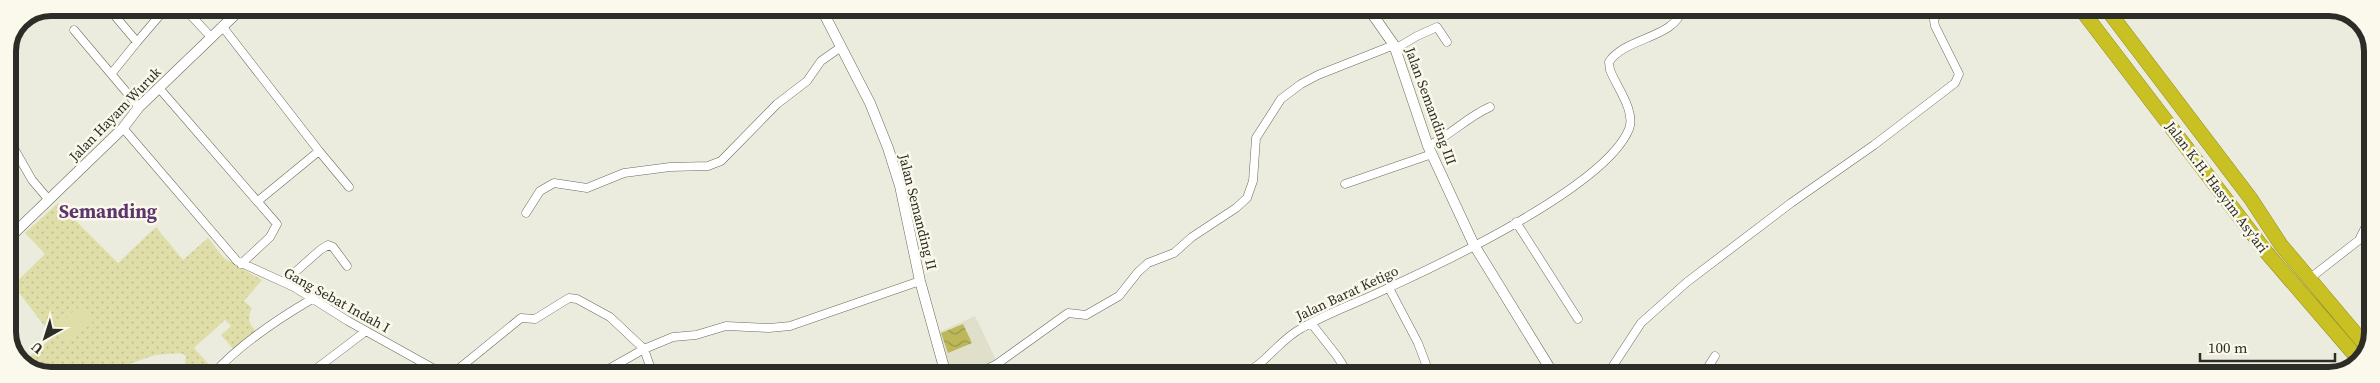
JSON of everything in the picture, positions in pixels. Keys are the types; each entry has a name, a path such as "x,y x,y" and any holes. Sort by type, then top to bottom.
{"highway":[{"name":"Jalan K.H. Hasyim Asy'ari","path":"2088,17 2267,253 2355,355"},
{"path":"2100,17 2148,84 2151,92 2151,101"},
{"name":"Jalan K.H. Hasyim Asy'ari","path":"2114,17 2250,199 2281,245 2362,341"}],"street":[{"path":"115,16 137,42"},
{"path":"112,73 159,16"},
{"path":"192,16 211,37"},
{"name":"Jalan Hayam Wuruk","path":"16,231 123,128 140,107 233,16"},
{"name":"Jalan Semanding II","path":"824,16 870,104 888,148 905,206 920,281 944,366"},
{"name":"Jalan Semanding III","path":"1374,17 1394,47 1430,150 1474,245 1549,367"},
{"name":"Jalan Barat Ketigo","path":"1257,367 1285,338 1311,323 1389,288 1474,245 1516,222 1592,174 1619,146 1629,130 1631,120 1610,70 1609,62 1631,46 1674,24 1680,17"},
{"path":"1613,367 1642,323 1687,282 1955,83 1959,74 1935,26 1936,17"},
{"path":"222,26 318,151 349,187"},
{"path":"992,366 1068,313 1086,315 1119,296 1138,272 1148,263 1174,253 1192,237 1236,208 1250,194 1256,138 1281,99 1301,84 1318,75 1394,47 1437,27 1447,42"},
{"path":"74,30 140,107"},
{"path":"526,213 540,191 554,183 586,188 624,173 670,167 708,166 721,161 777,104 807,81 821,62 841,47"},
{"path":"159,88 277,224 270,237 241,264"},
{"path":"1345,184 1430,150 1473,114 1490,107"},
{"name":"Gang Sebat Indah I","path":"123,128 230,254 241,264 284,282 429,366"},
{"path":"258,201 318,151"},
{"path":"16,152 32,180 49,200"},
{"path":"1516,222 1578,319"},
{"path":"2309,279 2359,240 2363,231"},
{"path":"284,282 328,245 332,247 347,266"},
{"path":"613,366 644,349 673,337 696,335 726,326 769,328 790,326 920,281"},
{"path":"1389,288 1418,343 1427,367"},
{"path":"462,366 520,318 535,319 569,298 577,299 610,317 644,349 650,366"},
{"path":"220,366 275,321 312,299"},
{"path":"1311,323 1344,367"},
{"path":"320,366 366,331"},
{"path":"1708,367 1715,356"}],"shaded area":[{"path":"58,203 118,263 156,227 183,260 208,238 224,258 262,280 244,301 252,308 249,319 253,328 259,334 235,351 221,335 231,326 225,320 194,348 210,366 181,366 185,364 186,356 180,353 155,355 126,366 42,366 28,358 53,337 16,289 16,282 45,254 25,233"},
{"path":"80,306 93,322 68,343 55,327"},
{"path":"975,316 997,362 987,366 947,366 939,332"}],"water":[{"path":"963,324 972,343 948,353 941,333"}],"district":[{"name":"Semanding","path":"108,211"}]}
